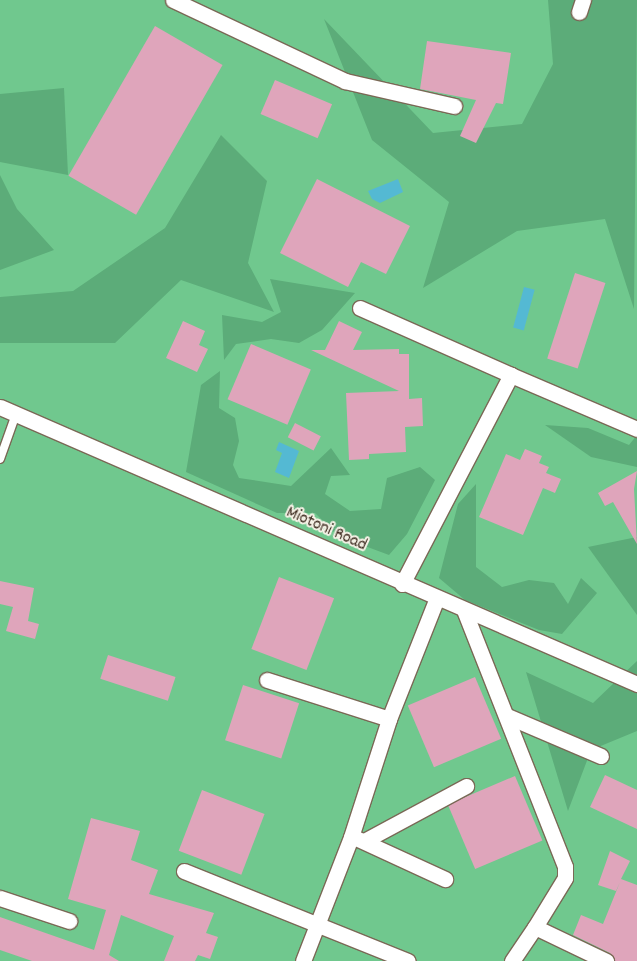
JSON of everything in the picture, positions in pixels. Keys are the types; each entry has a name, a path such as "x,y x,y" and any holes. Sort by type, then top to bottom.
{"street":[{"path":"173,0 344,81 454,106"},
{"path":"360,308 637,429"},
{"path":"402,584 511,375"},
{"name":"Miotoni Road","path":"0,407 402,584 637,684"},
{"path":"303,961 317,924 358,839 389,719 437,598"},
{"path":"464,610 565,867 565,878 512,961"},
{"path":"267,680 389,719"},
{"path":"506,716 601,756"},
{"path":"358,839 466,786"},
{"path":"358,839 445,879"},
{"path":"184,871 408,961"},
{"path":"0,898 69,921"},
{"path":"535,927 606,961"}],"lane":[{"path":"0,459 16,414"}],"green space":[{"path":"0,0 637,0 637,961 0,961"},
{"path":"548,0 637,0 634,309 605,219 517,231 423,288 449,202 372,140 324,19 433,133 522,124 553,64"},
{"path":"64,88 68,175 0,162 0,94"},
{"path":"221,135 267,181 248,263 274,312 181,280 115,343 0,343 0,297 73,291 165,228"},
{"path":"0,175 17,209 54,250 0,270"},
{"path":"270,279 355,293 322,330 299,343 271,339 236,344 224,360 222,315 262,322 281,312"},
{"path":"220,371 219,408 235,418 239,441 233,465 239,478 291,486 331,448 350,475 331,476 325,494 350,511 381,509 387,478 420,467 435,480 407,534 389,555 338,536 315,513 277,513 186,472 201,385"},
{"path":"545,425 588,428 629,445 637,435 637,467 591,457"},
{"path":"476,484 476,567 502,587 529,580 554,583 568,604 581,578 597,593 562,634 539,630 465,600 439,578 458,504"},
{"path":"637,537 637,615 588,547"},
{"path":"637,661 637,731 591,750 568,811 526,672 593,703"}],"water":[{"path":"398,179 403,192 380,203 372,199 368,191"},
{"path":"524,287 535,290 524,330 513,328"},
{"path":"279,442 299,451 289,478 275,472 282,453 276,450"}],"building":[{"path":"155,26 223,65 136,215 69,176"},
{"path":"427,41 511,53 503,104 496,103 476,143 460,136 476,100 420,89"},
{"path":"275,80 332,104 318,138 261,114"},
{"path":"317,179 410,226 386,274 361,262 348,287 280,253"},
{"path":"575,273 605,283 578,368 547,359"},
{"path":"183,321 205,331 199,345 208,349 197,372 166,358"},
{"path":"339,321 362,332 353,350 399,349 399,354 409,354 409,399 422,398 423,426 405,427 406,452 369,454 369,459 349,460 346,393 399,391 311,350 325,350"},
{"path":"251,344 311,369 287,425 228,399"},
{"path":"295,423 321,436 314,450 288,437"},
{"path":"525,449 542,456 539,463 549,467 546,473 561,479 555,493 543,488 523,535 479,517 506,454 520,460"},
{"path":"637,471 634,489 637,544 613,502 605,506 598,493"},
{"path":"279,577 334,598 306,670 251,649"},
{"path":"0,581 34,588 28,621 39,624 35,639 6,631 13,607 0,604"},
{"path":"108,655 176,677 168,701 100,679"},
{"path":"475,677 501,739 434,767 408,706"},
{"path":"243,685 299,703 281,758 225,740"},
{"path":"605,775 637,790 637,829 590,807"},
{"path":"515,776 542,840 475,869 448,805"},
{"path":"202,790 265,814 241,875 179,851"},
{"path":"91,818 140,831 131,860 158,870 149,894 214,913 206,933 218,937 210,959 198,955 195,961 164,961 174,936 121,915 109,955 119,961 32,961 0,950 0,917 94,950 106,910 68,899"},
{"path":"610,851 630,861 621,879 637,885 637,961 615,961 610,953 573,935 581,915 603,924 620,882 616,891 598,885"}]}
